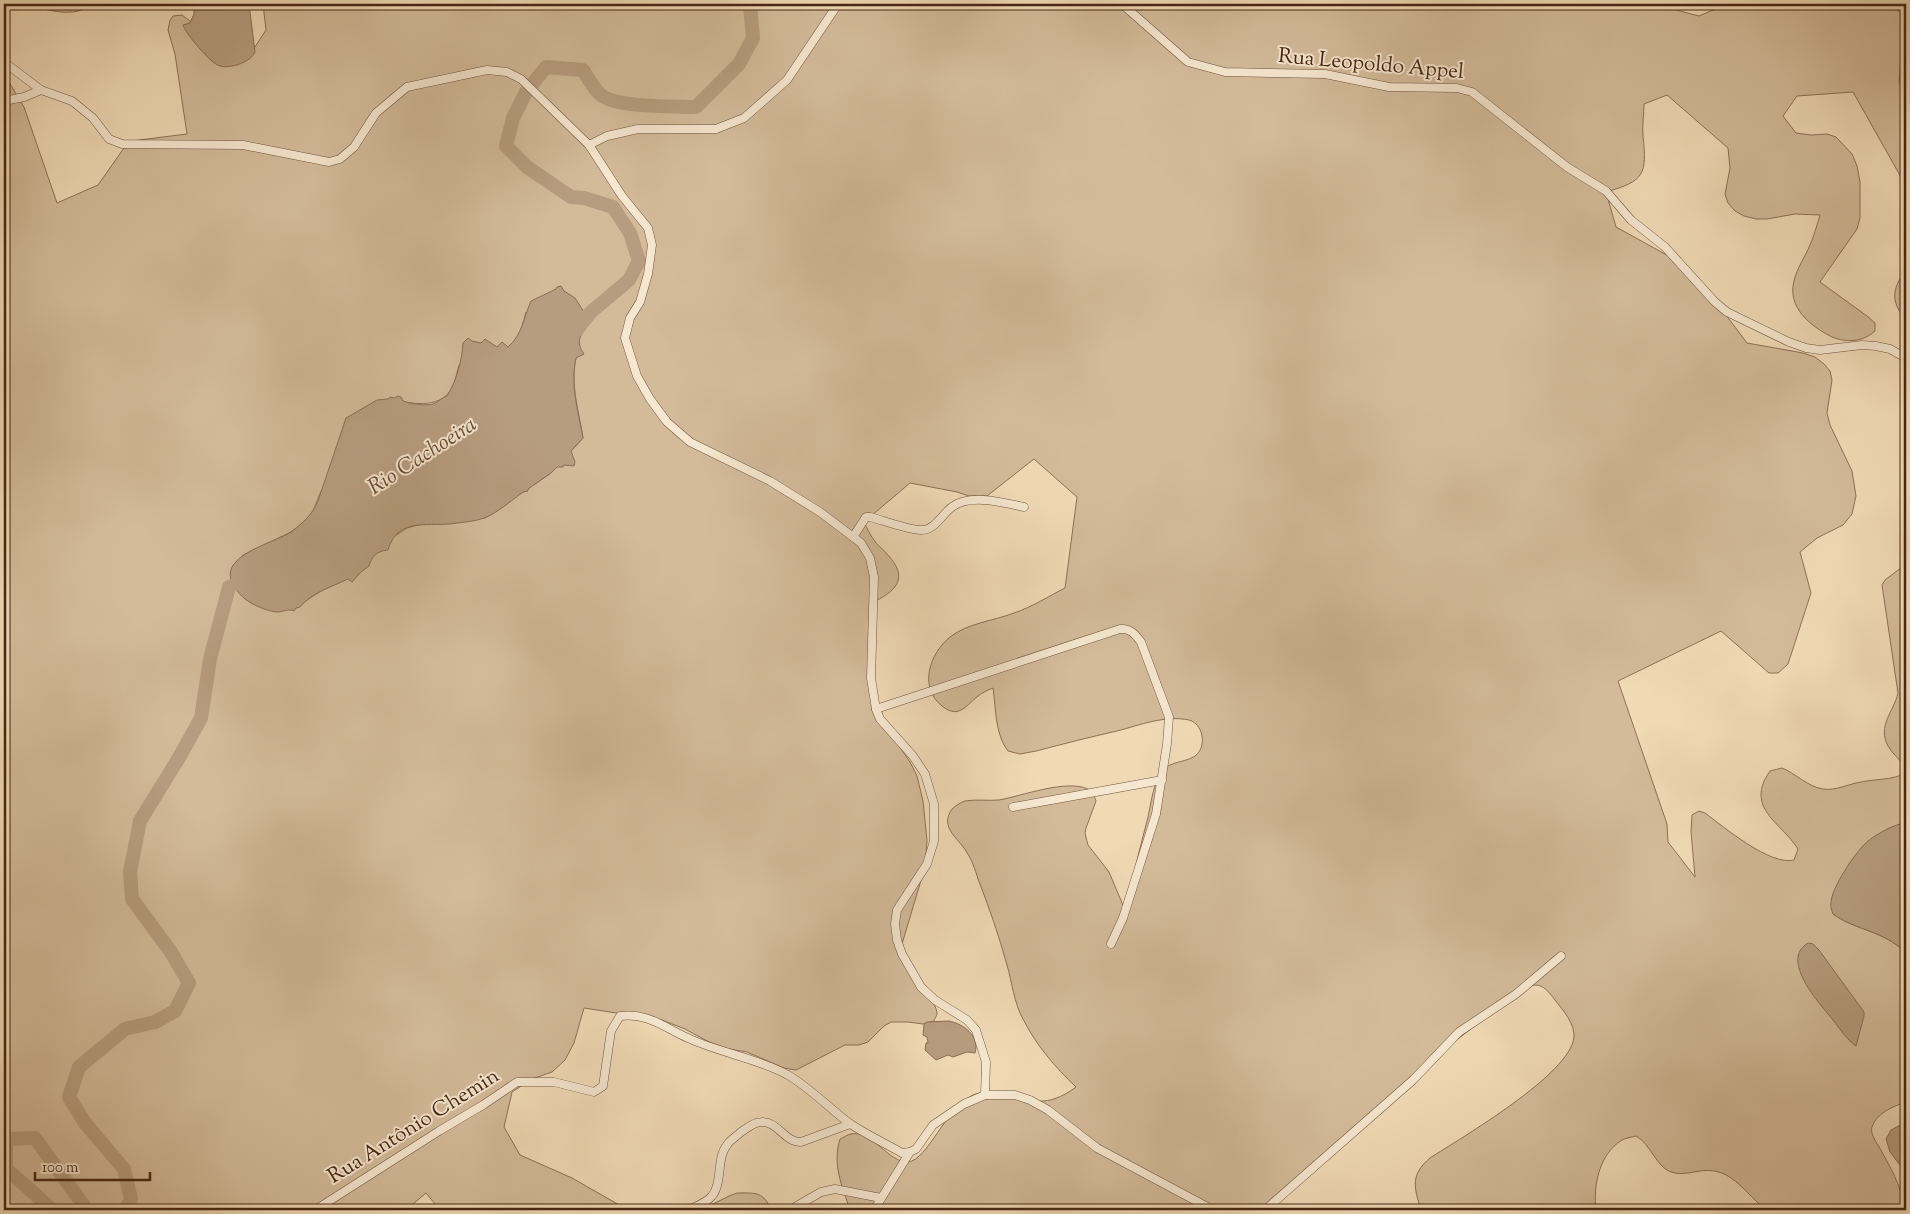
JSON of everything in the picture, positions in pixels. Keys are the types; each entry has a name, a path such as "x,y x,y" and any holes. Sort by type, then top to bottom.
{"street":[{"path":"589,145 607,136 638,130 716,129 744,118 787,80 838,4"},
{"name":"Rua Leopoldo Appel","path":"1122,4 1188,62 1225,72 1325,74 1388,87 1457,88 1472,92 1567,167 1606,191 1632,220 1665,247 1726,312 1789,342 1806,348 1820,350 1862,345 1876,346 1890,349 1906,358"},
{"path":"4,62 41,90 72,101 93,118 109,139 122,144 242,145 329,162 340,159 354,147 376,113 407,87 487,70 507,72 528,84 589,145 618,190 648,228 652,245 648,274 640,302 630,318 625,338 637,376 650,400 667,422 690,442 770,481 820,512 860,543 870,558 874,577 872,678 876,709 886,726 913,756 925,774 934,804 934,841 927,864 897,910 895,924 896,940 921,987 935,1000 967,1020 976,1030 986,1062 985,1095"},
{"path":"4,101 24,97 41,90"},
{"path":"853,537 866,517 922,530 933,525 953,506 959,503 996,500 1024,507"},
{"path":"876,709 1120,629 1126,629 1135,634 1141,642 1169,718 1156,814 1123,918 1111,944"},
{"path":"1014,808 1162,780"},
{"path":"1266,1210 1413,1080 1459,1032 1516,994 1561,956"},
{"name":"Rua Antônio Chemin","path":"315,1210 518,1082 554,1082 594,1092 604,1086 611,1031 620,1016 634,1014 656,1022 687,1038 766,1065 788,1076 850,1124 902,1153 910,1152"},
{"path":"874,1210 910,1152 916,1149 933,1125 964,1104 985,1095 1014,1095 1030,1100 1048,1110 1097,1148 1213,1210"},
{"path":"689,1210 712,1196 716,1189 724,1150 728,1143 750,1126 758,1122 766,1122 789,1139 801,1142 850,1124"},
{"path":"790,1210 821,1192 835,1189 881,1198"}],"shaded area":[{"path":"25,4 93,4 77,11 60,12"},
{"path":"263,4 1672,4 1676,10 1699,16 1727,4 1864,4 1898,10 1906,18 1906,48 1901,58 1899,83 1906,91 1906,186 1853,92 1797,96 1783,116 1796,133 1811,135 1827,134 1836,137 1852,154 1857,166 1860,182 1860,218 1857,229 1820,282 1875,323 1875,331 1870,335 1849,341 1832,337 1808,321 1797,307 1794,299 1794,281 1811,242 1820,215 1795,214 1756,219 1735,211 1728,203 1725,194 1730,168 1728,148 1667,95 1644,104 1644,159 1641,174 1629,184 1606,192 1616,227 1683,264 1711,295 1747,343 1815,357 1830,371 1832,380 1827,413 1830,425 1852,471 1856,496 1852,514 1843,525 1817,538 1800,552 1811,593 1788,664 1778,673 1769,673 1721,631 1618,681 1667,824 1668,842 1695,877 1691,832 1692,815 1699,811 1705,813 1735,836 1760,851 1784,860 1794,860 1798,849 1768,814 1763,805 1761,795 1763,784 1770,771 1782,768 1812,786 1823,789 1895,777 1906,773 1906,822 1887,829 1833,914 1842,920 1879,935 1897,945 1906,953 1906,1102 1881,1114 1874,1122 1872,1134 1898,1184 1906,1210 1767,1210 1736,1181 1722,1173 1709,1170 1687,1173 1671,1172 1657,1161 1646,1144 1636,1136 1622,1140 1614,1146 1603,1162 1597,1181 1596,1210 1421,1210 1415,1182 1419,1170 1424,1164 1430,1158 1512,1104 1555,1069 1568,1052 1574,1037 1571,1022 1548,992 1539,985 1535,985 1524,987 1439,1054 1264,1210 850,1210 841,1184 838,1166 837,1157 840,1139 850,1134 859,1134 873,1141 901,1161 908,1162 923,1152 954,1110 973,1095 986,1093 1047,1101 1065,1094 1076,1087 1053,1064 1040,1047 1020,1013 1001,943 974,868 968,854 949,827 949,815 952,809 965,801 999,800 1056,787 1079,786 1090,790 1096,801 1085,833 1088,845 1109,872 1125,910 1158,778 1165,768 1170,765 1193,757 1198,753 1202,744 1201,731 1196,724 1189,720 1171,719 1153,721 1020,754 1008,751 1001,737 993,688 980,694 957,712 946,709 935,698 930,689 929,670 937,652 950,637 973,625 1021,611 1065,588 1077,497 1034,459 987,496 969,496 910,483 864,522 877,544 894,563 899,577 893,589 871,603 871,667 882,721 910,762 917,776 923,801 927,841 925,867 899,954 933,1001 937,1014 934,1021 923,1024 891,1022 884,1026 868,1042 859,1045 845,1045 796,1070 784,1068 747,1052 724,1048 662,1020 584,1008 574,1043 565,1060 552,1072 532,1079 512,1092 504,1127 520,1155 572,1178 628,1210 440,1210 426,1193 406,1210 324,1210 322,1207 317,1210 4,1210 4,74 24,107 57,203 98,185 131,141 187,134 175,54 168,30 173,16 182,15 199,28 251,53 266,30","holes":["526,312 576,358 574,378 583,438 551,473 485,518 452,523 422,524 407,528 387,541 347,579 321,591 304,602 231,570 243,555 289,533 304,523 313,511 321,491 393,400 419,404 436,402 443,398 454,384 459,365 504,350 514,342 520,332"]},
{"path":"1906,269 1906,321 1897,307 1895,295 1898,283"},
{"path":"1906,564 1906,768 1888,746 1884,732 1887,719 1898,693 1882,585 1885,580"},
{"path":"737,1193 757,1194 764,1198 770,1207 768,1210 701,1210 729,1196"}],"water":[{"path":"194,4 249,4 255,52 253,56 240,64 224,67 211,60 193,41 183,25 190,23 194,14"},
{"path":"561,286 564,291 575,298 584,312 582,320 586,329 579,341 584,354 576,358 574,368 575,398 583,438 571,451 575,462 574,466 564,465 563,467 557,467 528,489 528,491 523,492 499,510 484,518 474,521 407,527 393,539 388,550 376,555 369,566 352,582 348,579 323,590 294,611 277,612 268,610 241,596 233,584 230,574 233,566 240,558 250,552 291,532 310,515 318,501 346,418 377,400 390,397 398,396 406,402 426,405 433,404 447,396 458,370 463,343 468,338 481,343 485,339 497,347 502,342 508,347 520,331 531,301"},
{"path":"1906,822 1906,953 1897,945 1879,935 1842,920 1833,914 1831,906 1835,888 1851,861 1863,846 1882,832"},
{"path":"1808,943 1813,944 1819,950 1864,1012 1856,1046 1820,1004 1805,982 1798,960 1800,951"},
{"path":"949,1021 960,1025 970,1032 975,1041 975,1053 967,1052 953,1057 948,1055 936,1060 925,1050 926,1043 928,1043 927,1037 923,1035 924,1024 927,1022"},
{"path":"1906,1122 1906,1173 1890,1152 1886,1139 1891,1130"}],"waterway":[{"name":"Rio Cachoeira","path":"571,337 591,312 629,280 639,261 630,233 613,207 584,198 571,197 527,167 506,146 513,118 526,92 546,67 583,70 598,93 609,99 632,104 696,107 739,64 753,38 750,6 748,4"},
{"name":"Rio Cachoeira","path":"125,1210 131,1199 124,1169 85,1123 69,1097 79,1067 125,1029 155,1022 175,1011 189,983 171,952 132,899 130,872 140,821 201,718 210,659 229,587 240,582 251,583"},
{"name":"Rio Cachoeira","path":"52,1210 6,1169 6,1139 35,1138 87,1210"}]}
